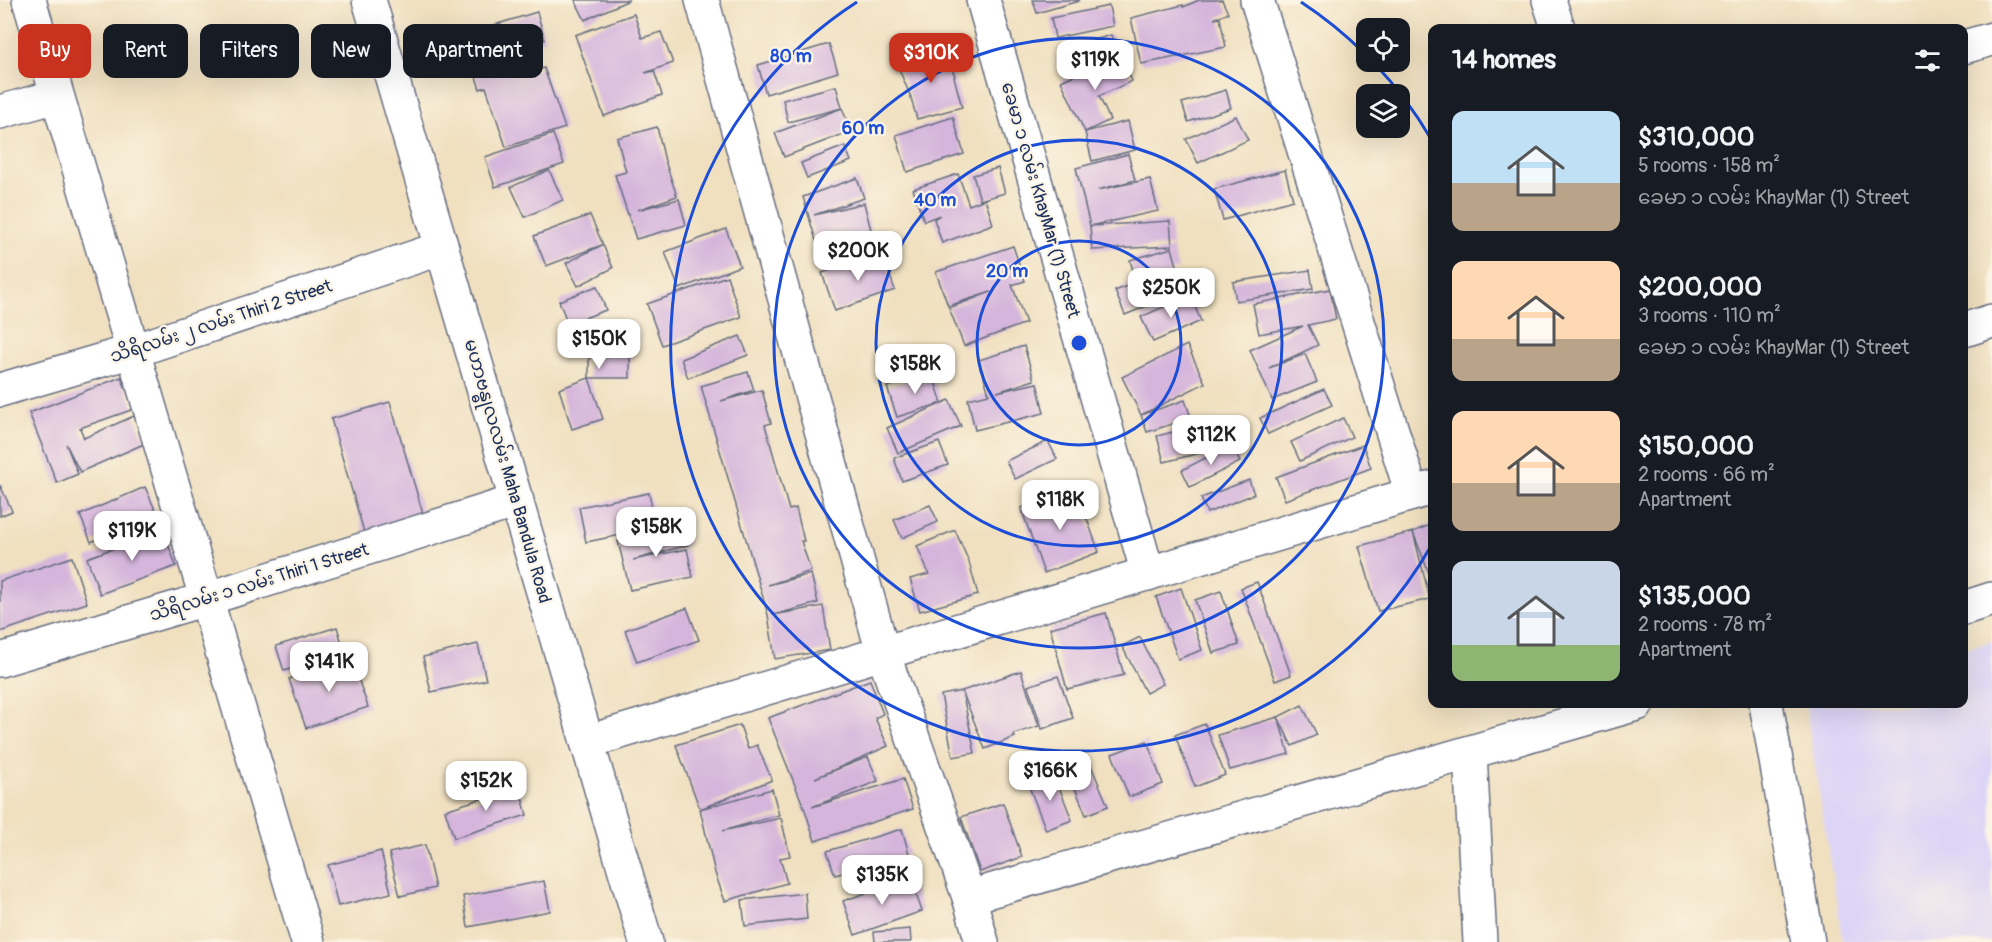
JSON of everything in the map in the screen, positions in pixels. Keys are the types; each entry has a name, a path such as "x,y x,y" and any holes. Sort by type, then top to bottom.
{"street":[{"path":"29,0 308,942"},
{"name":"မဟာဗန္ဓုလလမ်း Maha Bandula Road","path":"369,0 646,942"},
{"path":"702,0 883,653 969,897 982,942"},
{"name":"ခေမာ ၁ လမ်း KhayMar (1) Street","path":"983,0 1148,574"},
{"path":"587,741 1422,491 1257,0"},
{"path":"1549,0 1557,24"},
{"path":"1968,46 1992,39"},
{"path":"0,112 57,96"},
{"name":"သိရိလမ်း ၂ လမ်း Thiri 2 Street","path":"0,390 133,351 442,248"},
{"path":"1968,329 1992,321"},
{"name":"သိရိလမ်း ၁ လမ်း Thiri 1 Street","path":"0,660 206,599 517,501"},
{"path":"1968,607 1992,599"},
{"path":"969,897 1623,708"},
{"path":"1767,708 1808,942"},
{"path":"1470,753 1480,942"}],"shaded area":[{"path":"1992,641 1992,942 1843,942 1806,708 1968,708 1968,648"}],"building":[{"path":"575,0 629,0 585,20"},
{"path":"1033,0 1079,0 1079,1 1037,13"},
{"path":"1199,0 1222,0 1228,13 1214,19 1220,18 1226,47 1141,64 1131,18 1183,5 1183,7"},
{"path":"1109,6 1113,26 1055,38 1051,18"},
{"path":"537,12 540,24 498,24"},
{"path":"634,14 642,38 661,32 673,63 645,73 654,71 662,95 604,116 575,35"},
{"path":"1111,35 1117,54 1074,67 1068,48"},
{"path":"829,44 838,72 766,94 758,65"},
{"path":"943,48 955,76 962,107 917,119 898,67"},
{"path":"1120,55 1132,81 1099,96 1110,120 1085,132 1061,81"},
{"path":"544,68 565,128 506,147 486,87 480,89 476,78 543,78"},
{"path":"836,86 842,108 788,122 783,100"},
{"path":"1226,90 1231,108 1188,122 1182,103"},
{"path":"842,108 851,131 784,157 775,133"},
{"path":"1236,116 1248,140 1198,163 1186,139"},
{"path":"953,117 964,154 907,172 896,135"},
{"path":"1128,121 1135,150 1092,161 1085,132"},
{"path":"657,127 677,196 637,210 679,199 686,225 636,239 615,175 626,172 617,138"},
{"path":"553,134 564,164 495,187 485,157"},
{"path":"845,146 851,161 807,178 801,163"},
{"path":"1128,154 1135,180 1098,190 1150,179 1158,211 1090,226 1076,168"},
{"path":"998,168 1005,193 980,200 973,175"},
{"path":"549,170 563,200 525,217 511,187"},
{"path":"1285,170 1293,200 1223,220 1214,189"},
{"path":"958,174 969,205 985,199 993,224 942,243 934,219 940,215 924,221 913,189"},
{"path":"857,178 864,198 814,215 864,203 871,230 817,244 803,197"},
{"path":"590,215 613,268 578,286 566,263 602,245 546,266 534,236"},
{"path":"1170,221 1172,246 1092,250 1090,226"},
{"path":"726,229 740,266 679,289 665,252"},
{"path":"1013,246 1025,281 1012,285 1026,323 964,346 949,308 991,292 948,306 936,272"},
{"path":"1172,248 1178,269 1169,271 1178,293 1125,315 1115,291 1149,277 1136,281 1130,260"},
{"path":"882,252 895,290 835,311 822,273"},
{"path":"1310,270 1313,289 1236,301 1233,282"},
{"path":"727,276 741,317 662,345 647,304"},
{"path":"597,286 606,310 568,324 559,301"},
{"path":"1330,289 1336,319 1308,325 1318,345 1269,368 1305,354 1317,382 1272,400 1250,350 1303,326 1259,334 1253,304"},
{"path":"1190,295 1201,321 1153,342 1141,317"},
{"path":"589,321 630,321 630,378 589,378"},
{"path":"740,336 748,355 688,378 681,359"},
{"path":"1187,345 1205,383 1141,415 1122,377"},
{"path":"1024,346 1034,380 997,392 1037,383 1044,413 975,430 968,399 989,394 979,360"},
{"path":"748,372 754,390 721,401 762,390 771,423 765,425 789,510 796,508 804,541 801,541 811,571 768,585 811,574 818,603 773,615 823,606 830,650 775,659 768,615 701,386"},
{"path":"932,373 942,403 897,417 887,387"},
{"path":"121,377 134,409 80,428 84,438 134,416 146,443 80,472 66,444 78,474 57,483 29,413"},
{"path":"589,378 603,419 572,429 559,389"},
{"path":"1324,389 1332,405 1268,434 1260,418"},
{"path":"949,400 961,426 898,453 887,428"},
{"path":"1185,400 1191,418 1147,432 1141,415"},
{"path":"390,402 423,514 364,532 331,419"},
{"path":"1343,418 1352,437 1300,461 1291,442"},
{"path":"1209,423 1216,449 1164,462 1157,436"},
{"path":"1048,441 1057,459 1015,479 1006,461"},
{"path":"939,442 948,465 902,481 894,458"},
{"path":"1231,445 1240,462 1190,487 1182,470"},
{"path":"1363,445 1371,468 1285,500 1276,477"},
{"path":"1249,480 1254,494 1207,513 1201,498"},
{"path":"0,485 12,511 0,516"},
{"path":"145,487 157,514 91,542 80,515"},
{"path":"1076,489 1099,552 1044,573 1021,508"},
{"path":"649,493 656,528 586,542 579,507"},
{"path":"930,505 938,522 902,538 894,520"},
{"path":"682,524 688,545 633,560 687,549 693,577 630,590 618,541"},
{"path":"1428,526 1428,571 1413,532"},
{"path":"163,530 176,566 100,594 87,558"},
{"path":"955,530 969,562 978,595 920,611 910,579 929,574 917,546"},
{"path":"1413,532 1428,591 1428,599 1378,611 1359,546"},
{"path":"72,557 87,603 0,632 0,581"},
{"path":"1257,582 1291,675 1275,681 1241,588"},
{"path":"1181,588 1202,650 1178,659 1156,597"},
{"path":"1221,591 1239,645 1213,653 1195,600"},
{"path":"687,608 699,640 637,662 625,630"},
{"path":"1106,613 1124,675 1067,689 1050,628"},
{"path":"337,627 345,653 284,671 276,646"},
{"path":"1140,637 1163,684 1146,693 1122,646"},
{"path":"478,644 486,680 431,692 423,657"},
{"path":"351,658 368,707 306,728 289,679"},
{"path":"1021,671 1039,726 1014,734 1015,737 985,749 962,691"},
{"path":"1058,676 1073,718 1042,729 1028,686"},
{"path":"870,680 883,714 875,718 888,746 815,778 868,757 878,781 812,807 903,779 913,809 815,841 768,718"},
{"path":"962,691 975,753 953,757 941,695"},
{"path":"1302,705 1317,735 1292,746 1278,717"},
{"path":"1278,717 1289,754 1230,770 1218,735"},
{"path":"1205,724 1225,775 1195,787 1175,735"},
{"path":"740,725 748,749 757,745 772,780 700,809 676,745"},
{"path":"1147,741 1163,784 1129,797 1112,754"},
{"path":"1090,763 1108,806 1086,815 1068,771"},
{"path":"1054,774 1072,820 1046,830 1028,784"},
{"path":"519,787 527,815 454,838 445,810"},
{"path":"772,789 779,815 722,831 781,818 790,856 780,858 787,883 725,901 715,873 700,809"},
{"path":"1003,803 1022,857 980,872 961,817"},
{"path":"902,829 909,854 835,875 827,851"},
{"path":"425,845 435,888 400,896 389,853"},
{"path":"381,851 391,893 338,906 328,865"},
{"path":"910,878 922,911 855,935 843,901"},
{"path":"544,881 550,911 468,927 463,896"},
{"path":"805,893 807,919 745,926 742,900"},
{"path":"910,929 911,942 875,942 874,932"}]}
